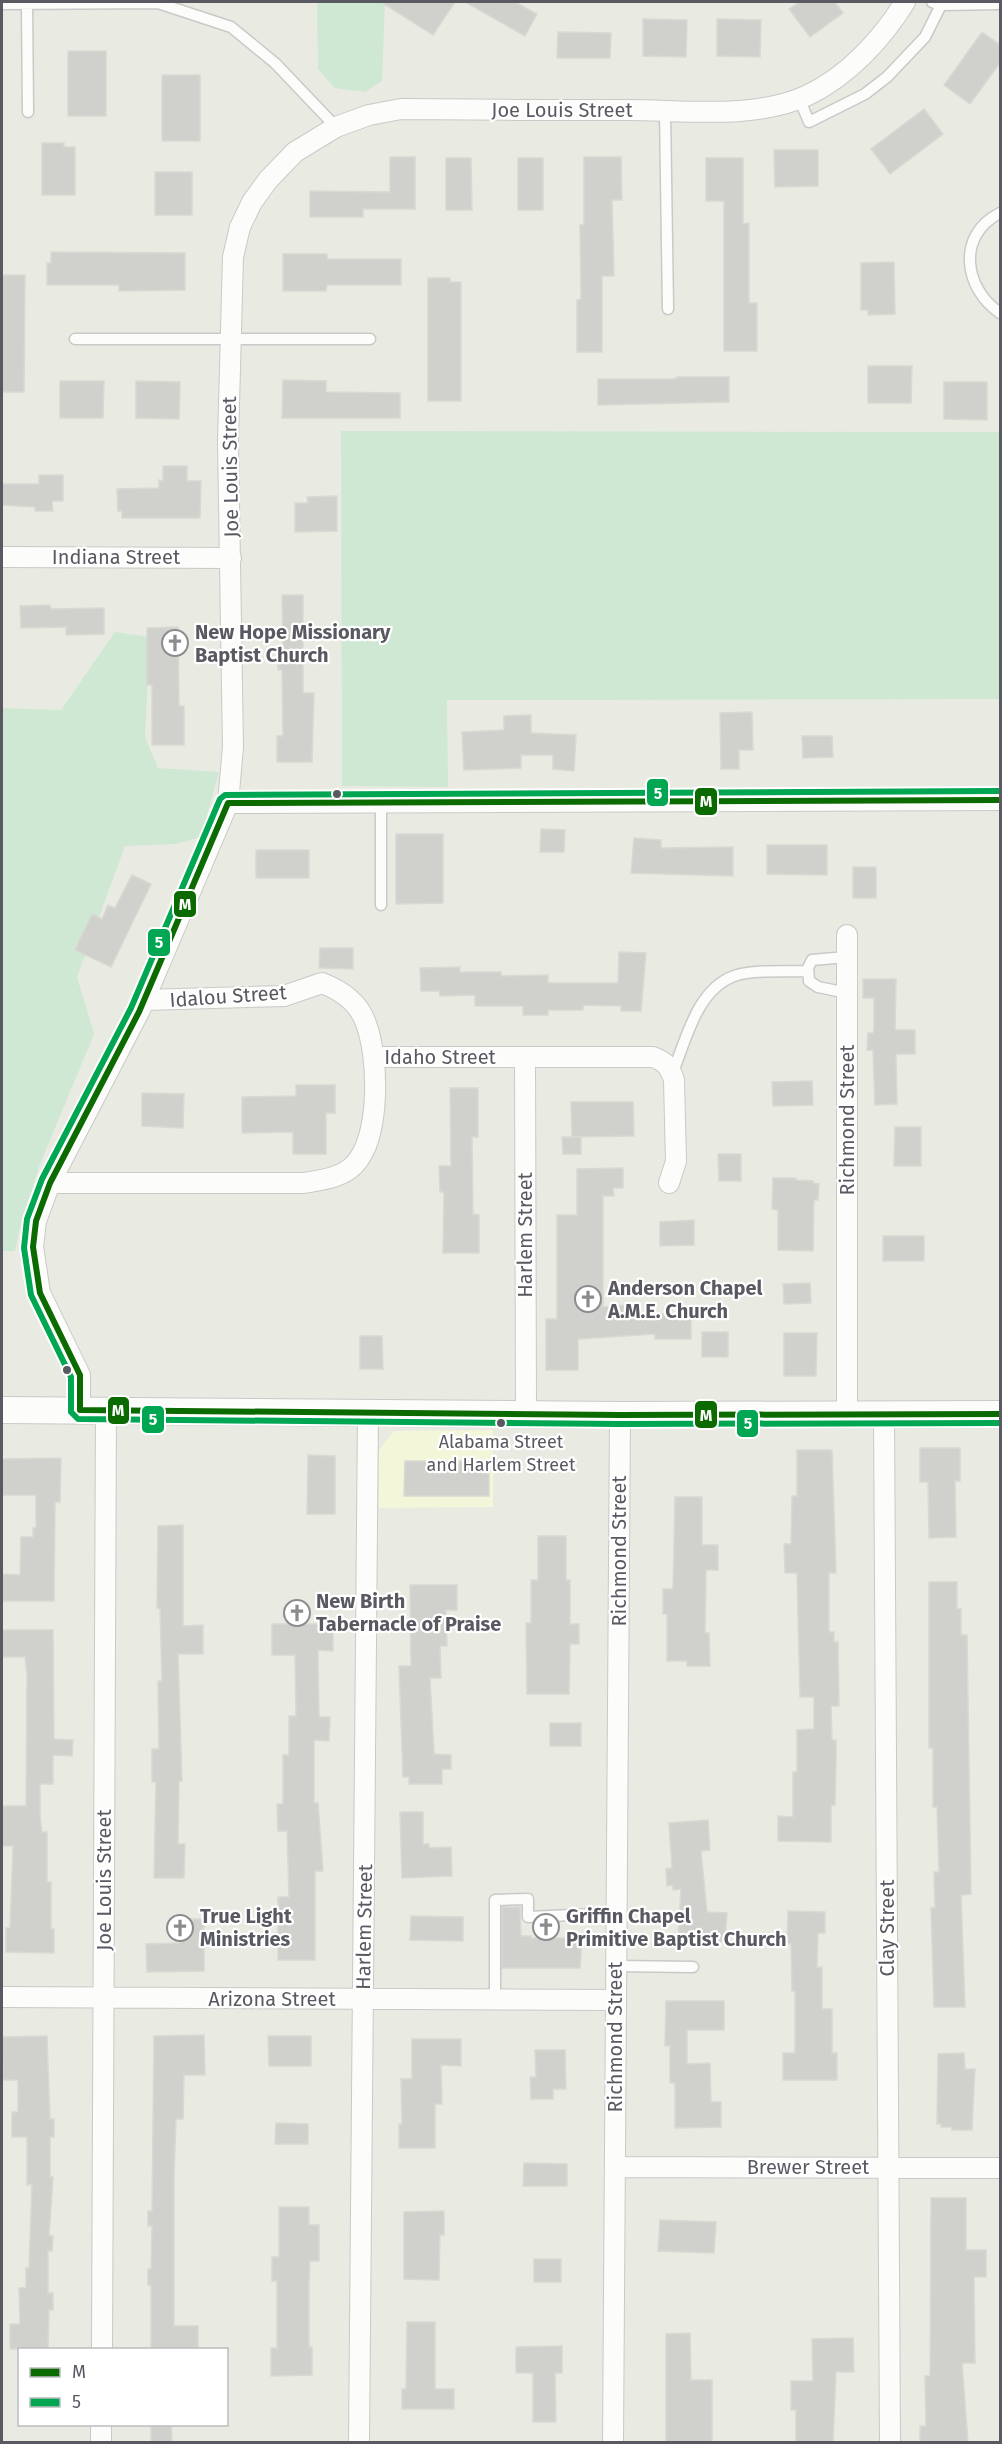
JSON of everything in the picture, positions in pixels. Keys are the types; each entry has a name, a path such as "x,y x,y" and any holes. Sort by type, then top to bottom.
{"street":[{"name":"Joe Louis Street","path":"80,1410 80,1375 40,1293 33,1247 36,1221 50,1184 144,1000 228,803 233,747 228,441 233,257 240,227 252,202 268,180 295,152 336,127 369,115 401,109 755,108 799,98 835,78 851,65 879,38 905,2"},
{"name":"Indiana Street","path":"2,557 231,558"},
{"path":"228,803 1000,800"},
{"name":"Richmond Street","path":"847,935 847,1414"},
{"name":"Idalou Street","path":"144,1000 284,996 322,983 343,991 365,1020 374,1057"},
{"name":"Idaho Street","path":"50,1184 304,1183 328,1179 346,1171 363,1154 372,1125 374,1057 653,1057 663,1061 671,1072"},
{"name":"Harlem Street","path":"525,1057 526,1413"},
{"path":"669,1183 676,1161 671,1072"},
{"path":"2,1410 369,1411 620,1415 1000,1414"},
{"name":"Joe Louis Street","path":"102,2348 106,1410"},
{"name":"Harlem Street","path":"359,2442 369,1411"},
{"name":"Clay Street","path":"884,1414 890,2442"},
{"name":"Richmond Street","path":"613,2442 620,1415"},
{"name":"Arizona Street","path":"2,1997 615,2000"},
{"name":"Brewer Street","path":"615,2168 1000,2168"},
{"path":"101,2426 101,2442"}],"lane":[{"path":"2,4 158,3 231,27 275,63 336,127"},
{"path":"799,98 809,122 865,94 925,37 936,3 1000,4"},
{"path":"27,4 28,112"},
{"path":"665,110 668,309"},
{"path":"1000,213 979,231 971,249 970,270 975,288 987,304 1000,313"},
{"path":"75,339 370,339"},
{"path":"381,803 381,905"},
{"path":"847,957 812,960 808,971 809,981 818,987 847,993"},
{"path":"671,1072 697,1013 715,987 735,975 808,971"},
{"path":"495,2001 495,1900 528,1899 528,1917 616,1913"},
{"path":"616,1966 693,1967"}],"shaded area":[{"path":"317,2 385,2 382,81 365,92 335,88 318,69"},
{"path":"341,431 1000,432 1000,699 447,700 448,787 342,786"},
{"path":"115,632 150,637 145,737 158,768 219,772 201,837 176,844 125,846 77,977 94,1034 40,1164 15,1251 2,1251 2,708 61,710"},
{"path":"493,1430 493,1507 379,1508 379,1450 394,1431"}],"building":[{"path":"381,2 455,2 433,35"},
{"path":"465,2 515,2 537,14 525,36"},
{"path":"800,2 835,2 843,13 810,37 789,9"},
{"path":"643,19 687,20 686,57 643,56"},
{"path":"717,19 761,20 760,57 717,56"},
{"path":"558,32 611,33 610,58 557,58"},
{"path":"982,32 1000,45 1000,63 970,104 944,85"},
{"path":"68,51 106,51 106,116 68,116"},
{"path":"162,75 200,75 200,141 162,141"},
{"path":"924,109 943,134 890,174 871,149"},
{"path":"42,143 64,143 64,147 75,147 75,195 42,195"},
{"path":"774,150 818,150 818,186 775,187"},
{"path":"390,157 415,157 415,209 363,209 363,217 310,217 310,191 390,192"},
{"path":"584,157 621,157 622,200 612,200 614,276 602,276 602,352 577,352 577,300 581,299 580,225 584,225"},
{"path":"446,158 471,158 472,210 446,210"},
{"path":"518,158 543,158 543,210 518,210"},
{"path":"706,158 743,158 743,224 749,223 749,303 757,303 757,351 724,351 724,201 706,201"},
{"path":"155,172 192,172 192,215 155,215"},
{"path":"51,252 185,253 185,290 119,291 119,285 47,285 47,263 51,263"},
{"path":"283,254 327,254 327,259 401,259 401,285 327,285 326,291 283,291"},
{"path":"894,262 895,314 868,315 868,310 861,310 861,263"},
{"path":"2,275 25,275 24,392 2,392"},
{"path":"428,278 450,278 450,282 461,282 461,401 428,401"},
{"path":"868,366 912,366 911,403 868,403"},
{"path":"676,377 729,377 729,402 598,405 598,379 676,379"},
{"path":"283,380 326,381 326,392 400,393 400,418 282,418"},
{"path":"60,381 104,381 103,418 60,418"},
{"path":"136,381 180,382 179,419 136,418"},
{"path":"944,382 987,382 987,420 944,419"},
{"path":"163,466 187,466 187,481 201,481 200,518 122,518 122,511 118,511 117,489 159,488 159,480 163,481"},
{"path":"39,475 63,475 63,501 52,501 53,511 35,511 35,507 2,505 2,484 39,484"},
{"path":"337,496 337,531 295,532 295,503 308,503 307,497"},
{"path":"282,595 303,595 303,693 314,693 312,762 277,762 277,736 283,736 282,670 278,670 278,647 283,647"},
{"path":"50,605 51,609 104,608 104,634 66,635 66,627 21,628 20,606"},
{"path":"178,627 179,706 184,706 184,745 152,745 152,685 147,685 147,628"},
{"path":"752,712 753,750 739,750 739,769 721,769 720,713"},
{"path":"531,715 531,733 576,735 574,771 553,769 553,755 521,755 521,768 464,770 462,732 504,730 504,716"},
{"path":"802,736 832,736 833,757 803,758"},
{"path":"541,829 565,830 564,852 540,852"},
{"path":"396,834 443,834 443,903 396,904"},
{"path":"634,838 661,840 661,848 733,847 733,876 631,873"},
{"path":"767,845 827,845 827,875 767,874"},
{"path":"256,850 309,850 309,878 256,878"},
{"path":"853,867 876,867 876,898 853,898"},
{"path":"132,875 151,884 111,967 75,950 92,914 102,919 108,905 115,908"},
{"path":"320,948 353,948 353,969 319,968"},
{"path":"619,952 646,953 641,1011 621,1011 621,1006 583,1005 583,1010 548,1010 548,1015 523,1015 523,1006 475,1006 475,995 440,996 439,991 421,991 420,968 460,967 460,972 501,972 501,976 548,975 548,983 618,983"},
{"path":"863,979 896,979 895,1030 915,1030 915,1054 896,1054 897,1104 875,1105 873,1050 867,1050 868,1033 873,1033 874,1030 874,998 863,998"},
{"path":"812,1081 813,1105 773,1106 772,1082"},
{"path":"296,1085 335,1085 335,1113 326,1113 326,1154 293,1154 293,1132 242,1133 242,1097 296,1096"},
{"path":"450,1088 478,1088 478,1137 472,1137 473,1214 479,1215 479,1253 443,1253 444,1192 440,1192 439,1166 451,1166"},
{"path":"142,1093 184,1094 183,1128 142,1126"},
{"path":"571,1102 633,1102 634,1136 572,1137"},
{"path":"895,1127 921,1127 921,1166 894,1166"},
{"path":"562,1137 581,1137 581,1154 563,1154"},
{"path":"718,1154 741,1154 741,1181 719,1181"},
{"path":"623,1168 623,1188 613,1188 614,1196 603,1196 603,1307 627,1305 627,1314 691,1314 691,1339 655,1339 655,1334 578,1339 578,1370 546,1370 546,1319 557,1319 557,1215 577,1215 577,1169"},
{"path":"773,1178 796,1178 796,1180 813,1181 819,1184 818,1200 814,1200 813,1251 778,1250 778,1210 772,1209"},
{"path":"694,1220 694,1245 660,1246 660,1222"},
{"path":"883,1236 924,1236 924,1261 883,1261"},
{"path":"810,1283 811,1303 784,1304 783,1284"},
{"path":"702,1332 728,1332 728,1357 702,1357"},
{"path":"784,1333 817,1333 816,1376 784,1376"},
{"path":"360,1336 382,1336 383,1369 360,1369"},
{"path":"920,1448 960,1448 960,1481 955,1481 956,1537 929,1538 928,1482 920,1482"},
{"path":"797,1450 832,1450 836,1573 829,1573 829,1632 834,1632 834,1642 838,1642 839,1706 831,1706 832,1740 836,1740 836,1763 835,1805 831,1805 831,1842 778,1841 778,1816 793,1817 793,1772 797,1772 797,1730 814,1729 814,1697 800,1697 797,1573 785,1573 784,1544 791,1544 792,1496 797,1496"},
{"path":"308,1455 335,1456 335,1514 307,1514"},
{"path":"61,1458 60,1502 55,1502 54,1601 2,1601 2,1574 20,1575 21,1537 33,1537 33,1528 36,1528 36,1495 2,1495 2,1459"},
{"path":"405,1461 489,1461 489,1496 404,1496"},
{"path":"675,1497 702,1497 702,1545 718,1545 718,1570 706,1570 705,1633 709,1633 710,1666 687,1666 687,1661 667,1661 667,1614 663,1614 663,1589 673,1589"},
{"path":"183,1525 183,1626 203,1625 203,1654 178,1654 182,1781 179,1781 178,1844 185,1844 184,1878 154,1878 156,1782 152,1782 152,1749 159,1749 158,1681 162,1681 160,1608 157,1608 158,1526"},
{"path":"538,1536 566,1536 566,1580 570,1580 570,1624 579,1624 579,1644 570,1644 569,1694 527,1694 526,1623 531,1623 531,1580 538,1580"},
{"path":"929,1582 957,1582 957,1609 961,1609 961,1635 967,1635 971,1894 961,1895 965,2007 934,2007 931,1908 935,1908 934,1872 939,1872 937,1807 933,1807 933,1748 929,1748"},
{"path":"410,1585 457,1585 457,1610 446,1610 447,1646 440,1646 441,1678 430,1678 434,1754 451,1755 451,1769 442,1769 442,1784 409,1784 409,1777 403,1777 399,1666 411,1666"},
{"path":"272,1624 333,1624 333,1651 318,1650 319,1717 330,1717 329,1741 314,1740 314,1803 318,1803 323,1871 315,1871 315,1960 278,1960 278,1897 289,1897 287,1831 278,1831 277,1804 283,1804 283,1755 289,1755 289,1716 296,1716 295,1655 272,1655"},
{"path":"2,1630 53,1630 54,1739 73,1740 72,1756 53,1755 53,1784 40,1784 42,1832 47,1832 47,1882 51,1882 51,1929 54,1929 54,1953 6,1952 6,1928 10,1928 13,1846 2,1846 2,1806 26,1806 27,1675 25,1657 2,1657"},
{"path":"550,1723 581,1723 581,1746 550,1746"},
{"path":"400,1812 423,1812 423,1844 429,1844 429,1848 451,1847 452,1876 402,1878"},
{"path":"708,1820 710,1850 701,1851 707,1912 727,1913 725,1942 678,1940 681,1889 673,1890 673,1885 667,1886 666,1869 672,1868 669,1823"},
{"path":"502,1907 520,1907 521,1936 582,1938 580,1968 502,1968"},
{"path":"788,1911 825,1912 825,1933 818,1933 817,1967 822,1967 822,2009 832,2009 832,2053 837,2053 837,2080 783,2080 783,2053 795,2053 795,1991 792,1991 791,1944 787,1944"},
{"path":"411,1916 463,1917 463,1941 410,1940"},
{"path":"179,1919 204,1919 204,1971 147,1972 146,1944 179,1943"},
{"path":"666,2001 724,2001 724,2030 687,2030 687,2064 710,2063 711,2102 721,2102 721,2127 675,2128 675,2083 670,2083 670,2046 665,2046"},
{"path":"204,2035 205,2075 184,2075 183,2119 176,2119 174,2175 174,2326 198,2326 198,2348 151,2348 151,2285 148,2285 148,2269 151,2269 152,2226 148,2226 148,2211 152,2211 154,2036"},
{"path":"47,2036 50,2119 54,2119 54,2137 50,2137 50,2177 53,2177 49,2236 53,2236 52,2251 48,2251 48,2293 53,2293 53,2310 49,2310 48,2348 10,2349 10,2324 20,2324 19,2288 26,2288 26,2268 29,2268 32,2184 27,2185 27,2137 12,2137 12,2112 18,2112 18,2080 3,2080 2,2037"},
{"path":"268,2036 311,2036 311,2066 269,2066"},
{"path":"412,2039 461,2039 461,2066 441,2065 442,2104 435,2104 435,2148 399,2148 399,2124 402,2124 401,2079 412,2079"},
{"path":"535,2050 565,2050 566,2089 553,2089 553,2099 531,2099 530,2077 536,2077"},
{"path":"964,2053 965,2069 975,2069 972,2130 952,2130 952,2127 941,2127 941,2124 937,2124 938,2054"},
{"path":"276,2123 308,2124 308,2144 275,2144"},
{"path":"524,2163 567,2164 567,2186 523,2186"},
{"path":"931,2198 966,2198 966,2250 986,2250 986,2277 974,2277 975,2363 962,2363 968,2442 920,2442 920,2426 926,2426 925,2376 930,2376"},
{"path":"279,2207 309,2207 309,2225 319,2225 319,2261 310,2261 309,2281 309,2347 312,2347 312,2375 271,2376 271,2348 277,2348 277,2281 272,2281 272,2257 279,2257"},
{"path":"444,2211 444,2235 440,2235 439,2280 404,2279 404,2212"},
{"path":"660,2220 716,2222 714,2253 658,2251"},
{"path":"534,2259 561,2259 561,2282 534,2282"},
{"path":"407,2322 435,2322 435,2389 454,2389 454,2409 402,2409 402,2389 406,2389"},
{"path":"690,2333 691,2380 712,2380 712,2442 666,2442 666,2334"},
{"path":"853,2338 854,2372 836,2372 833,2442 796,2442 796,2410 791,2410 791,2381 813,2381 812,2339"},
{"path":"562,2346 562,2373 555,2373 556,2422 533,2422 533,2373 516,2373 516,2347"},
{"path":"151,2426 171,2426 172,2442 151,2442"}],"transit line":[{"name":"5","path":"1000,791 225,795 220,799 131,1008 42,1179 27,1219 24,1248 31,1295 71,1377 71,1412 78,1419 620,1424 1000,1423"},
{"name":"M","path":"1000,800 228,803 139,1012 50,1183 36,1221 33,1247 40,1293 80,1375 80,1410 620,1415 1000,1414"}],"place":[{"name":"New Hope Missionary Baptist Church","path":"175,643"},
{"name":"Anderson Chapel A.M.E. Church","path":"588,1299"},
{"name":"Alabama Street and Harlem Street","path":"501,1423"},
{"name":"New Birth Tabernacle of Praise","path":"297,1613"},
{"name":"Griffin Chapel Primitive Baptist Church","path":"546,1927"},
{"name":"True Light Ministries","path":"180,1928"}]}
